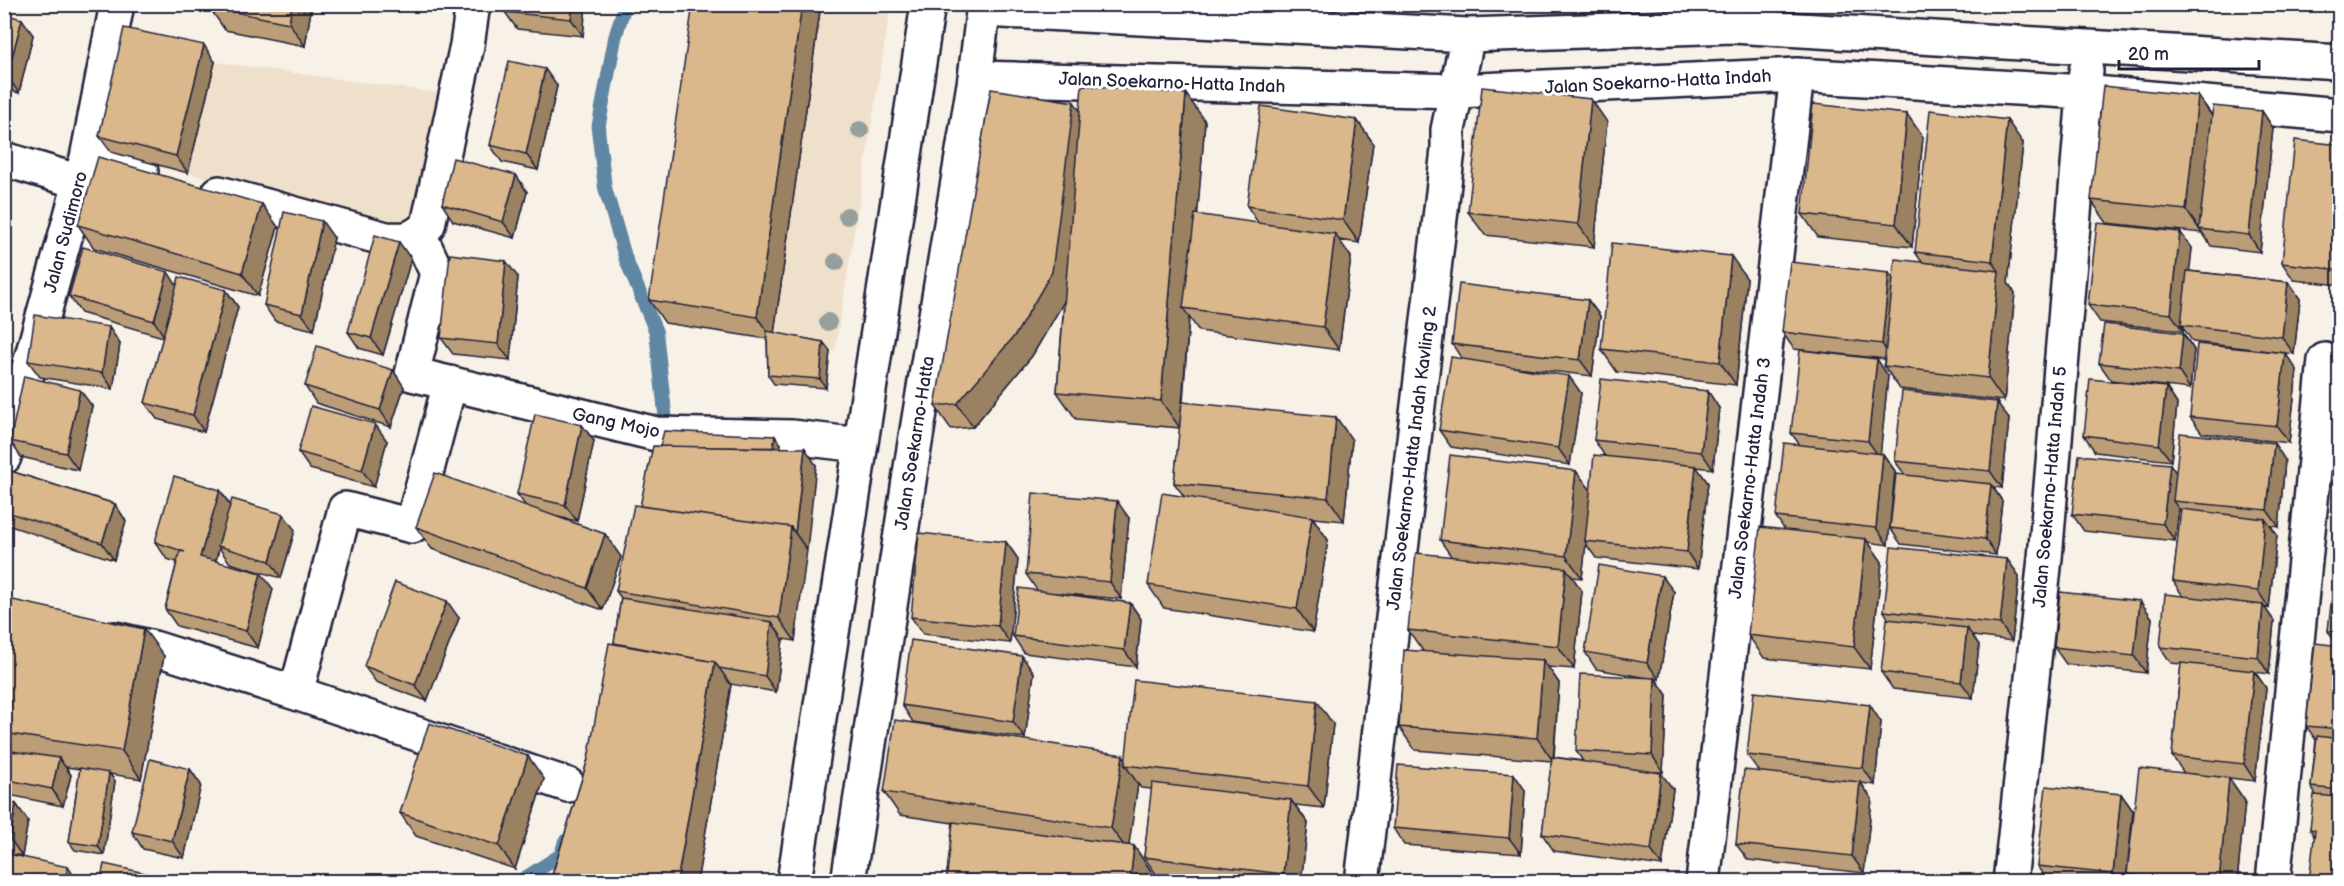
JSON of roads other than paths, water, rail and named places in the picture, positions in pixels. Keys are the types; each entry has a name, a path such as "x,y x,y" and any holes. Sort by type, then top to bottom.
{"street":[{"name":"Jalan Sudimoro","path":"4,457 83,170 117,4"},
{"path":"4,159 177,182 386,239 408,240 428,225 467,45 473,4"},
{"path":"794,882 928,4"},
{"path":"984,7 1468,35 1733,15 2089,45 2340,62"},
{"name":"Jalan Soekarno-Hatta","path":"848,882 912,461 975,78 984,7"},
{"name":"Jalan Soekarno-Hatta Indah Kavling 2","path":"1362,882 1449,130 1468,35"},
{"name":"Jalan Soekarno-Hatta Indah 5","path":"2010,882 2045,558 2089,45"},
{"name":"Jalan Soekarno-Hatta Indah","path":"975,78 1457,91 1797,75 2084,92 2340,115"},
{"name":"Jalan Soekarno-Hatta Indah 3","path":"1703,882 1797,75"},
{"name":"Gang Mojo","path":"419,234 437,273 412,374 668,435 792,437 860,445"},
{"path":"2273,882 2325,360"},
{"path":"296,693 345,508 412,526 450,384"},
{"path":"84,633 154,648 296,693 568,785"}],"waterway":[{"path":"625,4 615,38 598,129 605,188 626,260 656,332 666,422 663,435"},
{"path":"519,882 561,855 565,841"}]}
